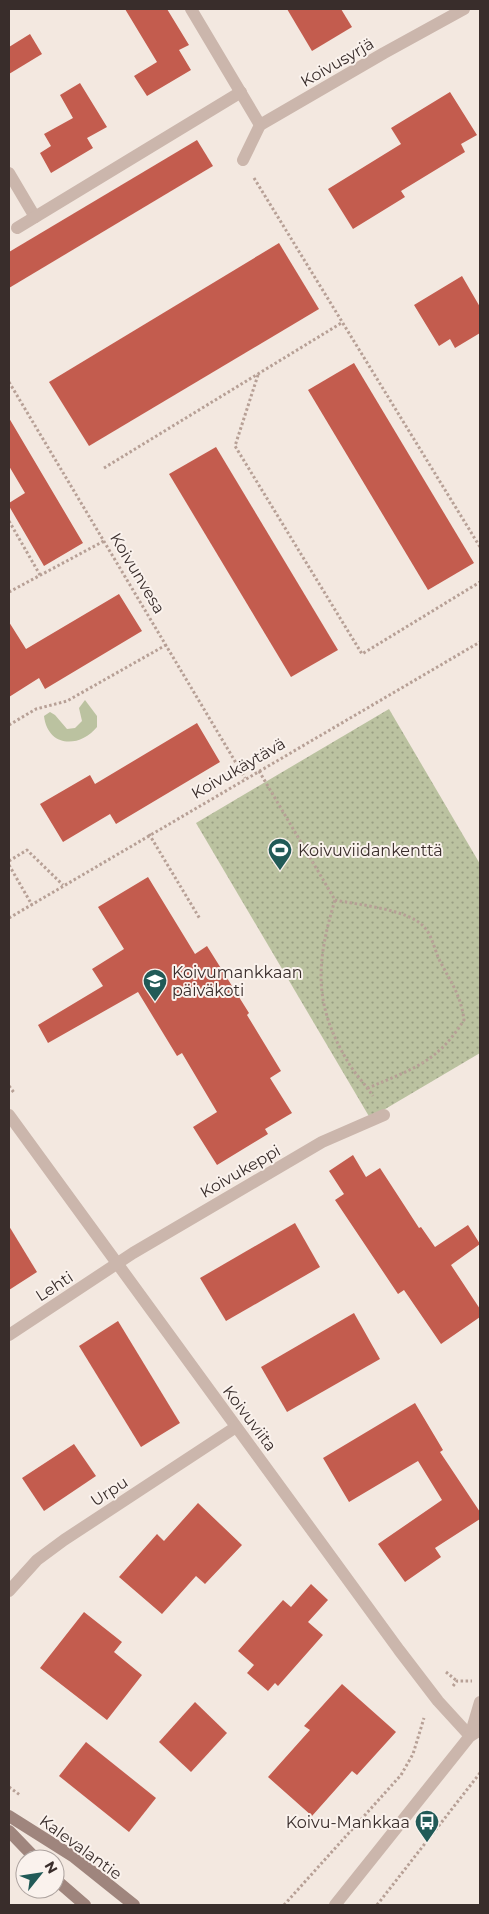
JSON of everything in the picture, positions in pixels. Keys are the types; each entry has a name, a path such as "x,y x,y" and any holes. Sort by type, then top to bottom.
{"main road":[{"name":"Kalevalantie","path":"9,1816 74,1857 134,1905"},
{"name":"Kalevalantie","path":"9,1831 26,1849"},
{"path":"65,1887 86,1905"}],"street":[{"path":"191,9 260,125 243,160"},
{"name":"Koivusyrjä","path":"260,125 464,9"},
{"path":"17,228 241,92"},
{"path":"9,173 35,217"},
{"name":"Koivuviita","path":"9,1115 236,1428 438,1701 475,1733"},
{"name":"Koivukeppi","path":"117,1264 322,1142 384,1115"},
{"name":"Lehti","path":"9,1335 117,1264"},
{"name":"Urpu","path":"9,1591 37,1560 64,1540 236,1428"},
{"path":"334,1903 475,1733 480,1702"}],"path":[{"path":"243,160 480,547"},
{"path":"104,468 343,322"},
{"path":"258,375 235,446 362,654 480,582"},
{"name":"Koivunvesa","path":"9,382 245,778"},
{"path":"9,521 40,575"},
{"path":"9,592 104,541"},
{"name":"Koivukäytävä","path":"9,918 149,834 480,642"},
{"path":"9,724 36,710 67,701 166,645"},
{"path":"259,770 335,900 326,931 320,969 321,998 332,1034 348,1064 368,1088 384,1115"},
{"path":"149,834 200,919"},
{"path":"9,861 27,850 63,885"},
{"path":"9,865 32,905"},
{"path":"335,900 408,915 425,928 440,962 459,994 463,1008 464,1020 452,1040 438,1053 417,1067 368,1088"},
{"path":"284,1905 401,1775 413,1754 423,1719 438,1701 457,1681 478,1679"},
{"path":"377,1905 480,1773"}],"green space":[{"path":"85,700 97,716 97,727 82,739 66,741 58,739 47,727 44,716 50,712 67,729 75,728 82,721 79,708"},
{"name":"Koivuviidankenttä","path":"389,709 480,864 480,1053 370,1118 196,823"}],"building":[{"path":"125,9 167,9 189,45 179,50 191,70 147,96 134,76 157,62"},
{"path":"287,9 341,9 352,27 312,51"},
{"path":"30,34 42,54 9,74 9,47"},
{"path":"80,83 107,127 87,138 93,148 51,173 40,153 51,146 44,134 73,118 60,95"},
{"path":"450,92 477,135 461,144 465,152 401,191 405,197 353,229 328,189 401,144 391,128"},
{"path":"197,140 213,166 9,288 9,252"},
{"path":"279,243 319,309 89,446 49,382"},
{"path":"462,276 480,307 480,333 455,348 450,339 439,346 414,305"},
{"path":"354,363 474,563 428,590 308,390"},
{"path":"9,418 83,543 44,566 9,506 9,503 25,493 9,466"},
{"path":"216,447 338,650 291,677 169,474"},
{"path":"119,594 142,631 45,689 39,678 9,697 9,622 26,649"},
{"path":"197,723 220,762 116,824 110,814 63,842 40,804 90,775 95,784"},
{"path":"148,877 195,954 207,946 249,1013 247,1015 281,1071 270,1078 292,1113 265,1129 268,1134 217,1165 193,1127 217,1112 182,1053 177,1056 138,992 48,1043 38,1025 103,986 92,969 124,949 98,907"},
{"path":"353,1155 366,1177 380,1168 419,1228 421,1227 435,1247 468,1225 480,1244 451,1265 480,1309 480,1317 441,1344 404,1290 398,1294 335,1200 344,1194 329,1171"},
{"path":"295,1223 320,1267 226,1321 200,1278"},
{"path":"9,1226 37,1272 9,1290"},
{"path":"354,1313 380,1359 287,1412 261,1367"},
{"path":"118,1321 180,1423 141,1447 79,1346"},
{"path":"415,1403 443,1450 440,1452 480,1512 480,1519 435,1548 441,1557 405,1582 378,1544 442,1500 418,1461 349,1502 323,1458"},
{"path":"74,1444 96,1476 44,1511 22,1478"},
{"path":"198,1503 242,1545 205,1584 196,1576 162,1614 119,1577 157,1534 164,1541"},
{"path":"311,1584 328,1600 308,1622 323,1635 278,1686 275,1683 268,1691 247,1673 254,1665 238,1651 283,1600 291,1607"},
{"path":"84,1612 122,1642 114,1652 142,1675 107,1720 40,1668"},
{"path":"342,1684 396,1732 357,1775 352,1771 312,1816 268,1777 310,1730 304,1726"},
{"path":"195,1702 227,1733 191,1772 159,1742"},
{"path":"86,1742 156,1798 129,1832 59,1776"}],"place":[{"name":"Koivuviidankenttä","path":"280,871"},
{"name":"Koivumankkaan päiväkoti","path":"155,1002"},
{"name":"Koivu-Mankkaa","path":"427,1843"}]}
